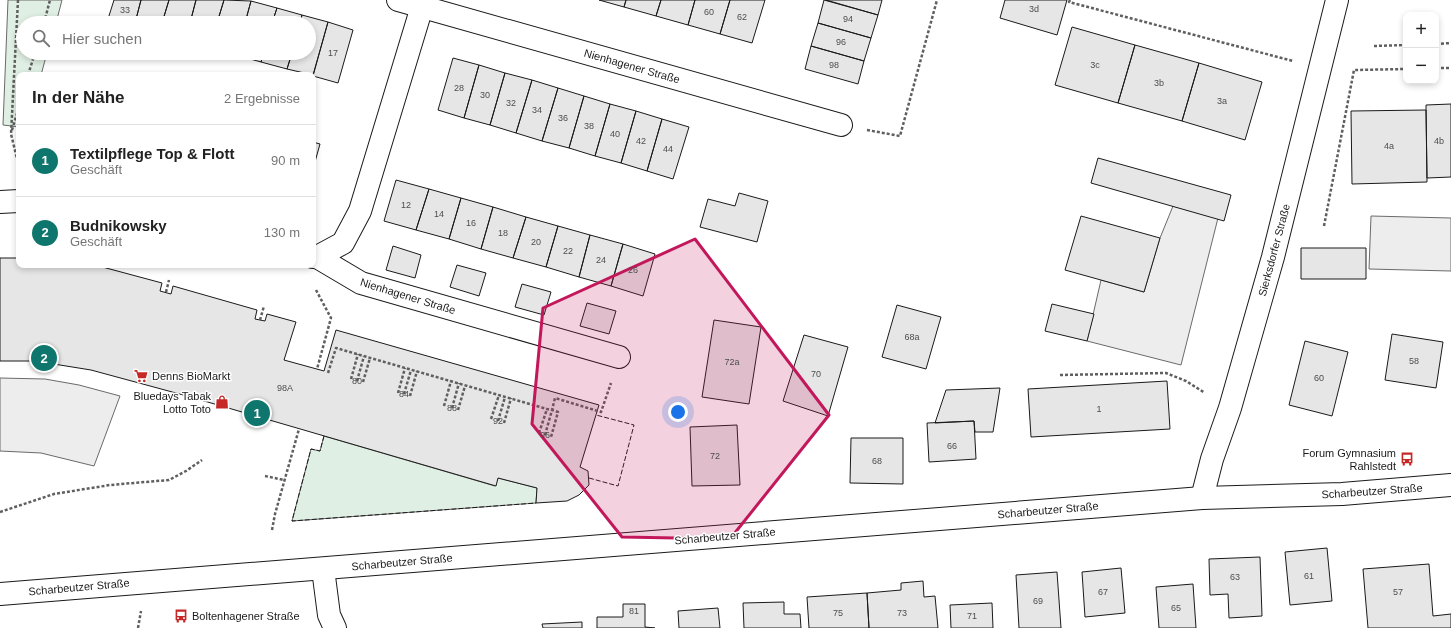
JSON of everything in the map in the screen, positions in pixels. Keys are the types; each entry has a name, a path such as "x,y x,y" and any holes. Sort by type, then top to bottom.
{"street":[{"name":"Nienhagener Straße","path":"398,0 423,4 842,125"},
{"name":"Sierksdorfer Straße","path":"1202,498 1212,459 1230,408 1273,257 1337,0"},
{"path":"316,256 343,243 360,211 423,4"},
{"path":"0,202 16,201"},
{"name":"Nienhagener Straße","path":"316,258 361,283 619,358"},
{"name":"Scharbeutzer Straße","path":"0,594 1202,498 1342,494 1451,485"},
{"path":"323,569 329,615 335,628"}],"path":[{"path":"17,16 18,0"},
{"path":"46,16 50,0"},
{"path":"842,125 900,136 937,0"},
{"path":"1070,0 1069,2 1320,69 1403,69"},
{"path":"16,38 11,134 16,155"},
{"path":"1439,44 1451,43"},
{"path":"1374,46 1403,45"},
{"path":"29,72 33,60"},
{"path":"1439,68 1451,68"},
{"path":"1324,226 1354,70"},
{"path":"11,134 16,117"},
{"path":"315,268 316,292 331,318 317,369"},
{"path":"166,292 169,280"},
{"path":"260,320 264,306"},
{"path":"328,373 336,348 358,354 558,412 551,437"},
{"path":"351,379 358,354"},
{"path":"357,381 364,356"},
{"path":"363,382 370,358"},
{"path":"545,435 556,398 601,412 619,358"},
{"path":"398,392 405,368"},
{"path":"404,394 411,370"},
{"path":"410,396 417,372"},
{"path":"1060,375 1166,373 1186,381"},
{"path":"444,406 451,381"},
{"path":"452,408 459,383"},
{"path":"458,410 465,386"},
{"path":"491,420 499,395"},
{"path":"498,421 505,397"},
{"path":"504,423 511,398"},
{"path":"539,434 547,409"},
{"path":"272,530 284,480 299,429"},
{"path":"0,512 54,494 110,485 168,480 202,460"},
{"path":"265,476 284,480"}],"highlighted area":[{"path":"695,239 829,415 730,539 622,537 532,424 543,308"}],"green space":[{"path":"8,0 62,0 58,16 16,16 16,60 45,60 42,72 16,72 16,127 3,125"},
{"path":"324,436 495,486 498,478 537,488 536,503 292,521 311,449 320,451"}],"shaded area":[{"path":"1173,206 1218,218 1181,365 1087,341 1101,280 1144,292 1160,238"},
{"path":"1371,216 1451,218 1451,271 1369,269"},
{"path":"0,378 45,379 79,385 120,396 94,466 41,453 0,451"}],"building":[{"path":"114,0 141,0 137,16 109,16"},
{"path":"141,0 169,0 164,16 137,16"},
{"path":"169,0 196,0 192,16 164,16"},
{"path":"196,0 224,0 219,16 192,16"},
{"path":"224,0 251,1 247,16 219,16"},
{"path":"599,0 626,0 624,7"},
{"path":"626,0 661,0 656,16 624,7"},
{"path":"661,0 695,0 688,25 656,16"},
{"path":"695,0 730,0 720,34 688,25"},
{"path":"730,0 765,0 752,43 720,34"},
{"path":"824,0 878,15 871,38 818,23"},
{"path":"826,0 882,0 878,15"},
{"path":"1005,0 1067,0 1057,35 1000,18"},
{"path":"251,1 277,8 274,16 247,16"},
{"path":"277,8 302,15 302,16 274,16"},
{"path":"316,19 328,22 314,72 300,72 287,69 290,60 316,60"},
{"path":"328,22 353,30 338,83 316,77 316,72 314,72"},
{"path":"818,23 871,38 864,61 811,46"},
{"path":"1072,27 1135,45 1118,103 1055,85"},
{"path":"1135,45 1199,63 1182,121 1118,103"},
{"path":"811,46 864,61 858,84 805,69"},
{"path":"453,58 479,65 464,118 438,110"},
{"path":"262,60 290,60 287,69 261,62"},
{"path":"1199,63 1262,82 1245,140 1182,121"},
{"path":"479,65 505,73 490,125 464,118"},
{"path":"505,73 532,80 516,133 490,125"},
{"path":"532,80 558,88 542,141 516,133"},
{"path":"558,88 584,96 569,148 542,141"},
{"path":"584,96 610,104 595,156 569,148"},
{"path":"610,104 636,111 621,163 595,156"},
{"path":"1451,104 1451,177 1427,178 1426,105"},
{"path":"1426,110 1427,182 1352,184 1351,111"},
{"path":"636,111 662,119 647,171 621,163"},
{"path":"662,119 689,127 673,179 647,171"},
{"path":"316,143 320,144 316,158"},
{"path":"1098,158 1231,195 1224,221 1091,183"},
{"path":"396,180 429,189 416,230 384,221"},
{"path":"429,189 461,198 449,239 416,230"},
{"path":"739,193 768,201 757,242 700,227 708,199 735,206"},
{"path":"461,198 493,207 481,249 449,239"},
{"path":"493,207 526,217 513,258 481,249"},
{"path":"1081,216 1160,238 1144,292 1065,270"},
{"path":"526,217 558,226 546,267 513,258"},
{"path":"558,226 590,235 579,277 546,267"},
{"path":"590,235 623,244 611,286 579,277"},
{"path":"623,244 655,254 643,296 611,286"},
{"path":"393,246 421,255 415,278 386,270"},
{"path":"1301,248 1366,248 1366,279 1301,279"},
{"path":"0,258 16,258 16,268 106,268 162,283 160,291 171,294 173,286 257,310 255,319 265,321 267,314 296,322 284,360 324,371 336,330 599,405 580,467 588,471 589,485 579,495 567,501 536,503 537,488 498,478 496,486 187,396 91,370 35,361 0,361"},
{"path":"457,265 486,273 479,296 450,287"},
{"path":"522,284 551,292 544,315 515,307"},
{"path":"587,303 616,311 609,334 580,326"},
{"path":"1052,304 1094,314 1087,341 1045,331"},
{"path":"897,305 941,317 926,369 882,357"},
{"path":"714,320 761,327 749,404 702,397"},
{"path":"1392,334 1443,342 1436,388 1385,380"},
{"path":"804,335 848,347 828,416 783,401"},
{"path":"1305,341 1348,352 1332,416 1289,405"},
{"path":"1167,381 1170,429 1031,437 1028,389"},
{"path":"1000,388 993,432 975,432 974,421 935,423 946,390"},
{"path":"974,421 976,459 929,462 927,423"},
{"path":"737,425 740,485 692,486 690,427"},
{"path":"851,438 903,438 903,484 850,483"},
{"path":"1327,548 1332,601 1290,605 1285,552"},
{"path":"1260,557 1262,616 1229,618 1228,594 1210,595 1209,559"},
{"path":"1429,564 1433,616 1451,614 1451,628 1368,628 1363,569"},
{"path":"1121,568 1125,613 1085,617 1082,572"},
{"path":"1057,572 1061,628 1019,628 1016,575"},
{"path":"923,581 924,597 935,596 938,628 869,628 867,593 901,590 901,583"},
{"path":"1193,584 1196,628 1159,628 1156,587"},
{"path":"867,593 869,628 809,628 807,597"},
{"path":"784,602 784,614 800,614 801,628 744,628 743,603"},
{"path":"992,603 993,628 951,628 950,605"},
{"path":"623,604 645,604 645,627 655,628 597,628 597,617 623,617"},
{"path":"718,608 720,628 679,628 678,611"},
{"path":"582,622 582,628 543,628 542,624"}],"fence":[{"path":"589,478 618,486 634,425 596,415"},
{"path":"324,436 320,451 311,449 292,521 536,503"}],"place":[{"name":"Budnikowsky","path":"44,358"},
{"name":"Denns BioMarkt","path":"141,376"},
{"name":"Bluedays Tabak Lotto Toto","path":"222,402"},
{"name":"Textilpflege Top & Flott","path":"257,413"},
{"name":"Forum Gymnasium Rahlstedt","path":"1407,459"},
{"name":"Boltenhagener Straße","path":"181,616"}]}
